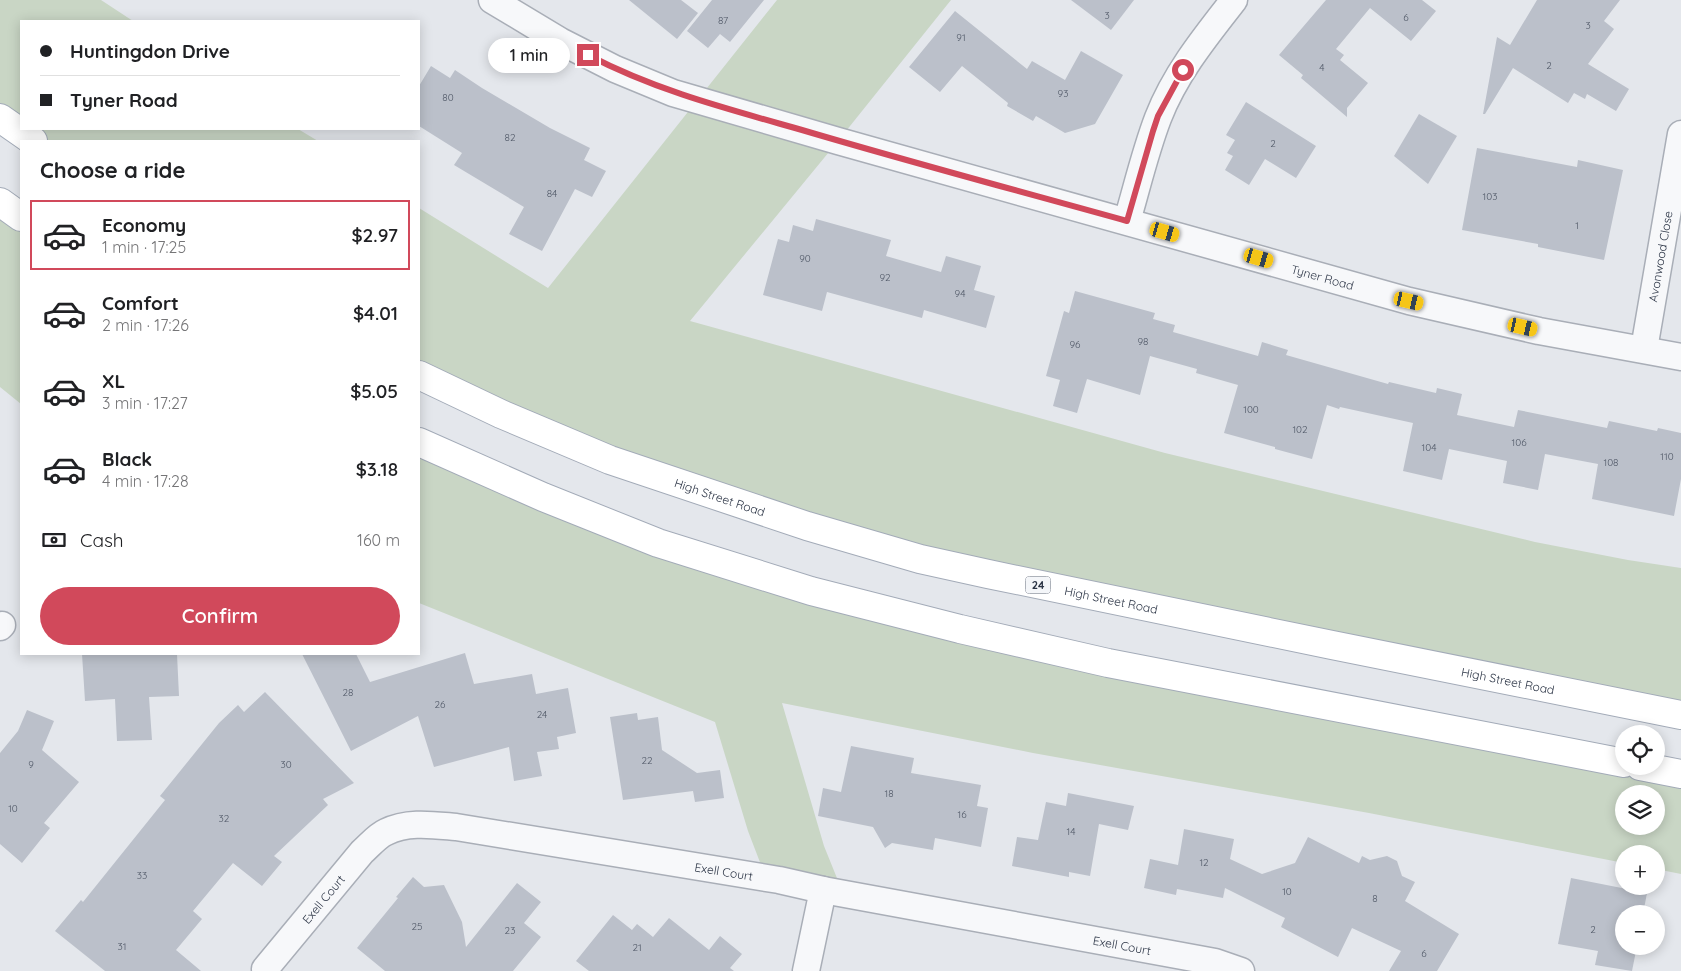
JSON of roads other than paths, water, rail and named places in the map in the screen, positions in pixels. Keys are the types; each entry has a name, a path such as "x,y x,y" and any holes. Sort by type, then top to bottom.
{"main road":[{"path":"0,118 32,140"},
{"path":"0,202 20,216"},
{"path":"0,220 20,226"},
{"name":"High Street Road","path":"420,375 501,414 610,460 807,526 920,559 1294,638 1681,715"},
{"path":"420,442 543,497 658,543 811,591 960,629 1108,663 1615,761"},
{"path":"1665,771 1681,774"}],"street":[{"name":"Tyner Road","path":"492,0 525,8 560,41 615,69 673,93 1409,301 1539,331 1681,357"},
{"path":"1127,221 1158,116 1191,56 1234,0"},
{"name":"Avonwood Close","path":"1644,349 1681,134"},
{"name":"Exell Court","path":"265,969 362,852 386,832 412,825 456,827 779,880 823,890 1215,962 1242,971"},
{"path":"806,971 823,890"}]}
